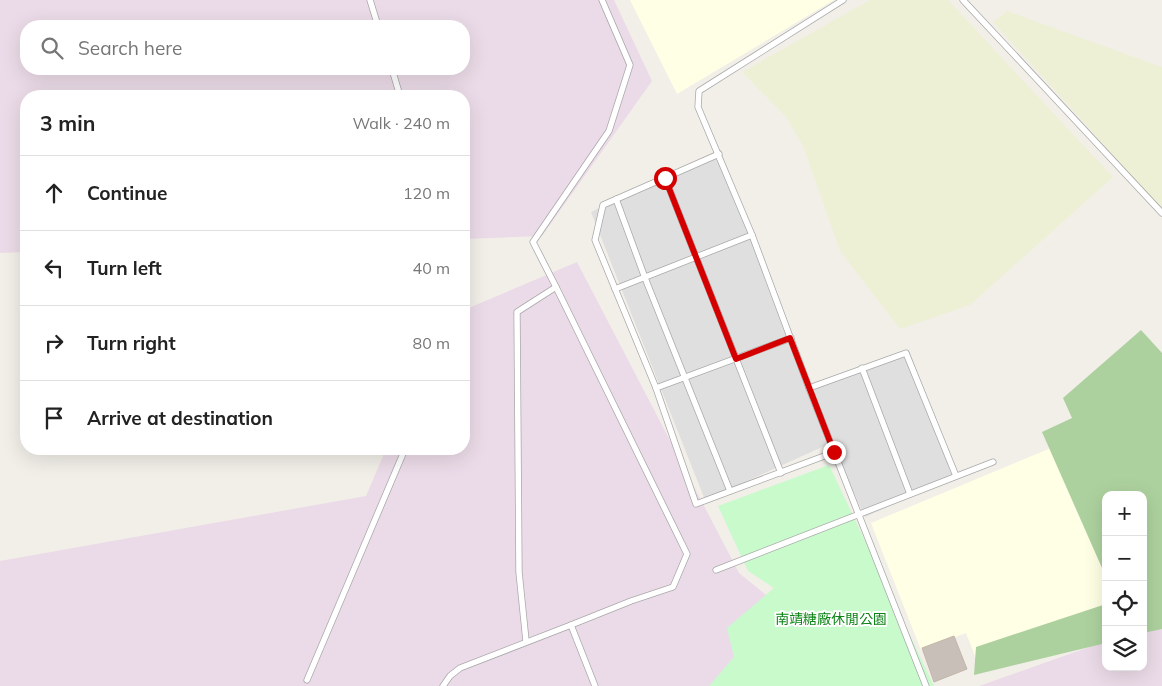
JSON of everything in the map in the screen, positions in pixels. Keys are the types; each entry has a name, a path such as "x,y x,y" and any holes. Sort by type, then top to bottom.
{"lane":[{"path":"370,0 376,20"},
{"path":"442,686 460,668 631,601 673,587 687,554 533,242 608,131 630,65 602,0"},
{"path":"844,0 699,92 698,107 752,235 809,388 926,686"},
{"path":"963,0 1162,213"},
{"path":"394,75 398,90"},
{"path":"719,154 603,205 595,240 656,388 696,504 834,452"},
{"path":"665,178 781,473"},
{"path":"616,199 645,278 730,491"},
{"path":"615,289 698,258 752,235"},
{"path":"526,641 520,572 517,312 556,287"},
{"path":"656,388 790,338"},
{"path":"809,388 906,353 956,476"},
{"path":"862,368 910,494"},
{"path":"307,680 403,455"},
{"path":"716,570 993,462"},
{"path":"571,625 595,686"}],"shaded area":[{"path":"0,0 614,0 652,81 542,236 470,239 470,90 20,90 20,252 0,253"},
{"path":"630,0 834,0 677,94"},
{"path":"870,0 948,0 1113,177 970,305 900,329 840,251 803,146 786,117 742,72"},
{"path":"1007,11 1162,67 1162,209 993,22"},
{"path":"720,149 814,389 909,350 956,476 865,517 831,443 705,500 591,212"},
{"path":"577,262 739,573 824,642 923,686 0,686 0,561 366,496 383,455 470,455 470,307"},
{"path":"1051,448 1102,554 1102,624 981,671 966,633 921,650 871,523"},
{"path":"1162,621 1162,686 979,686 1102,642 1102,671 1147,671 1147,626"}],"green space":[{"path":"1141,330 1162,353 1162,629 1147,632 1147,491 1102,491 1102,568 1042,432 1072,418 1063,398"},
{"name":"南靖糖廠休閒公園","path":"829,465 934,686 709,686 734,657 727,628 774,588 748,571 718,506"},
{"path":"1102,605 1102,644 974,675 976,647"}],"building":[{"path":"954,636 967,669 934,682 922,648"}],"route":[{"path":"665,178 698,258 736,359 790,338 834,452"}]}
